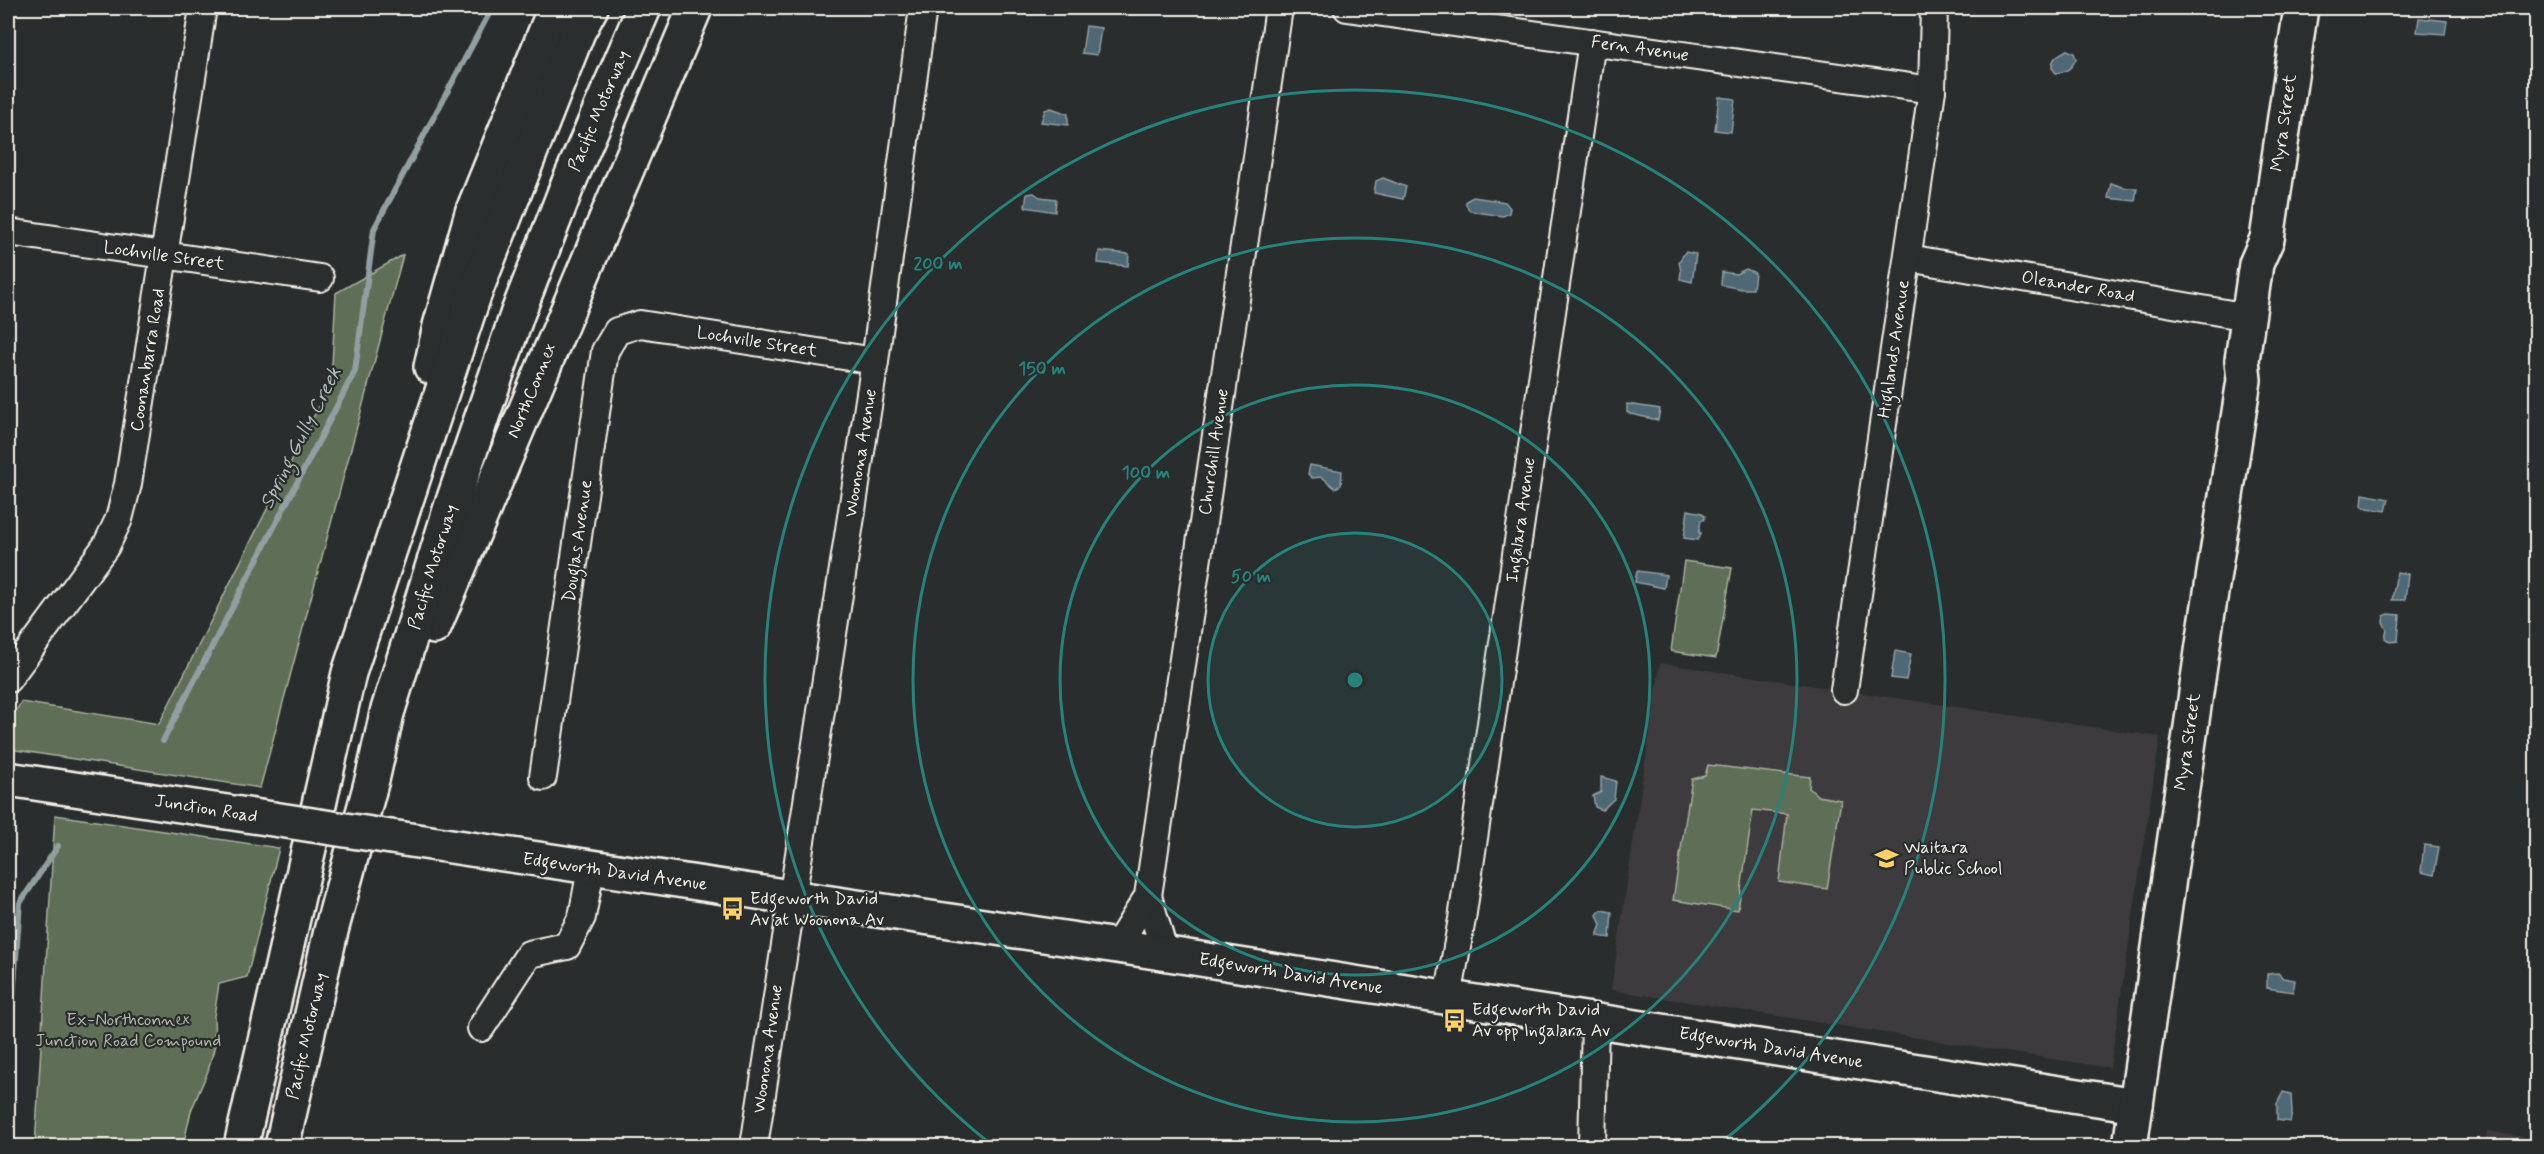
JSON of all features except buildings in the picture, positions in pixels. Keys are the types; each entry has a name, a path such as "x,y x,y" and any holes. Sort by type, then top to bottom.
{"main road":[{"path":"398,525 440,326 472,213 555,8"},
{"path":"241,1146 349,673 474,295 578,32 591,8"},
{"name":"Pacific Motorway","path":"282,1146 331,931 373,776 387,713 451,507 517,315 566,189 644,8"},
{"name":"NorthConnex","path":"373,776 529,399 695,8"},
{"name":"Myra Street","path":"2136,1105 2244,380 2242,360 2248,316 2256,264 2266,239 2301,8"},
{"name":"Myra Street","path":"2244,380 2254,363 2263,317 2270,266 2266,239"},
{"name":"Junction Road","path":"8,779 404,839"},
{"name":"Edgeworth David Avenue","path":"404,839 591,869 1117,946 2136,1105"},
{"path":"2130,1146 2136,1105"}],"street":[{"name":"Coonanbarra Road","path":"8,680 91,569 106,546 119,519 128,484 203,8"},
{"name":"Woonona Avenue","path":"754,1146 875,361 923,8"},
{"name":"Churchill Avenue","path":"1117,946 1148,896 1279,8"},
{"name":"Fern Avenue","path":"1347,8 1456,15 1592,42 1932,90"},
{"name":"Highlands Avenue","path":"1844,690 1932,90 1934,8"},
{"name":"Ingalara Avenue","path":"1448,998 1462,920 1592,42"},
{"name":"Lochville Street","path":"8,232 320,278"},
{"name":"Oleander Road","path":"1908,258 2248,316"},
{"name":"Lochville Street","path":"640,324 875,361"},
{"name":"Douglas Avenue","path":"543,777 605,351 617,331 640,324"},
{"path":"481,1028 529,954 567,946 582,917 591,869"},
{"name":"Churchill Avenue","path":"1148,896 1165,954"},
{"path":"1592,1146 1595,1022"}],"shaded area":[{"name":"Waitara Public School","path":"1660,663 2160,737 2110,1068 1611,990"},
{"path":"2487,1131 2523,1137 2522,1146 2485,1146"}],"green space":[{"path":"403,255 260,788 16,750 11,743 8,731 21,702 159,724 331,382 336,293"},
{"path":"1684,561 1732,568 1716,658 1671,651"},
{"path":"1708,765 1810,777 1809,788 1818,796 1841,800 1827,889 1779,882 1787,814 1753,810 1738,910 1673,900 1692,779 1705,776"},
{"name":"Ex-Northconnex Junction Road Compound","path":"55,815 279,848 247,977 219,984 214,1016 215,1045 208,1071 191,1111 183,1146 35,1146"}],"water":[{"path":"2419,18 2447,21 2445,34 2417,32"},
{"path":"1086,26 1101,28 1097,55 1082,53"},
{"path":"2067,50 2074,53 2076,59 2068,69 2056,73 2052,68 2053,61"},
{"path":"1719,97 1735,99 1731,132 1715,130"},
{"path":"1051,108 1068,114 1068,125 1041,122 1045,110"},
{"path":"1383,178 1406,187 1403,199 1374,193 1376,181"},
{"path":"2111,183 2125,188 2137,188 2135,201 2108,198"},
{"path":"1034,193 1040,197 1056,199 1055,212 1025,207 1027,194"},
{"path":"1473,197 1505,202 1510,208 1509,213 1503,216 1470,211 1466,201"},
{"path":"1099,251 1129,254 1128,266 1098,263"},
{"path":"1685,252 1696,254 1692,282 1680,279 1679,262"},
{"path":"1746,269 1755,273 1753,289 1721,285 1722,272 1736,274"},
{"path":"1627,404 1660,409 1658,420 1627,412"},
{"path":"1310,465 1342,471 1341,485 1335,488 1322,477 1312,478 1308,474"},
{"path":"2363,494 2389,499 2386,511 2362,507"},
{"path":"1688,510 1702,513 1705,516 1704,520 1701,520 1699,533 1701,533 1698,540 1684,538"},
{"path":"1637,571 1666,575 1664,588 1635,582"},
{"path":"2397,572 2408,574 2405,600 2392,600"},
{"path":"2400,615 2398,641 2390,642 2385,638 2387,630 2383,622 2384,616"},
{"path":"1895,651 1911,654 1906,680 1891,678"},
{"path":"1601,777 1616,781 1614,799 1602,810 1595,807 1593,796 1601,792"},
{"path":"2424,845 2439,847 2434,875 2421,872"},
{"path":"1601,910 1612,912 1610,938 1597,936 1601,925 1597,915"},
{"path":"2278,973 2283,978 2295,980 2293,992 2267,988 2267,974"},
{"path":"2283,1092 2291,1094 2290,1122 2277,1120 2277,1104"}],"waterway":[{"name":"Spring Gully Creek","path":"163,741 355,371 374,229 492,8"},
{"name":"Spring Gully Creek","path":"8,1067 20,903 58,846"}],"place":[{"name":"Waitara Public School","path":"1886,858"},
{"name":"Edgeworth David Av at Woonona Av","path":"732,909"},
{"name":"Edgeworth David Av opp Ingalara Av","path":"1454,1020"}]}
